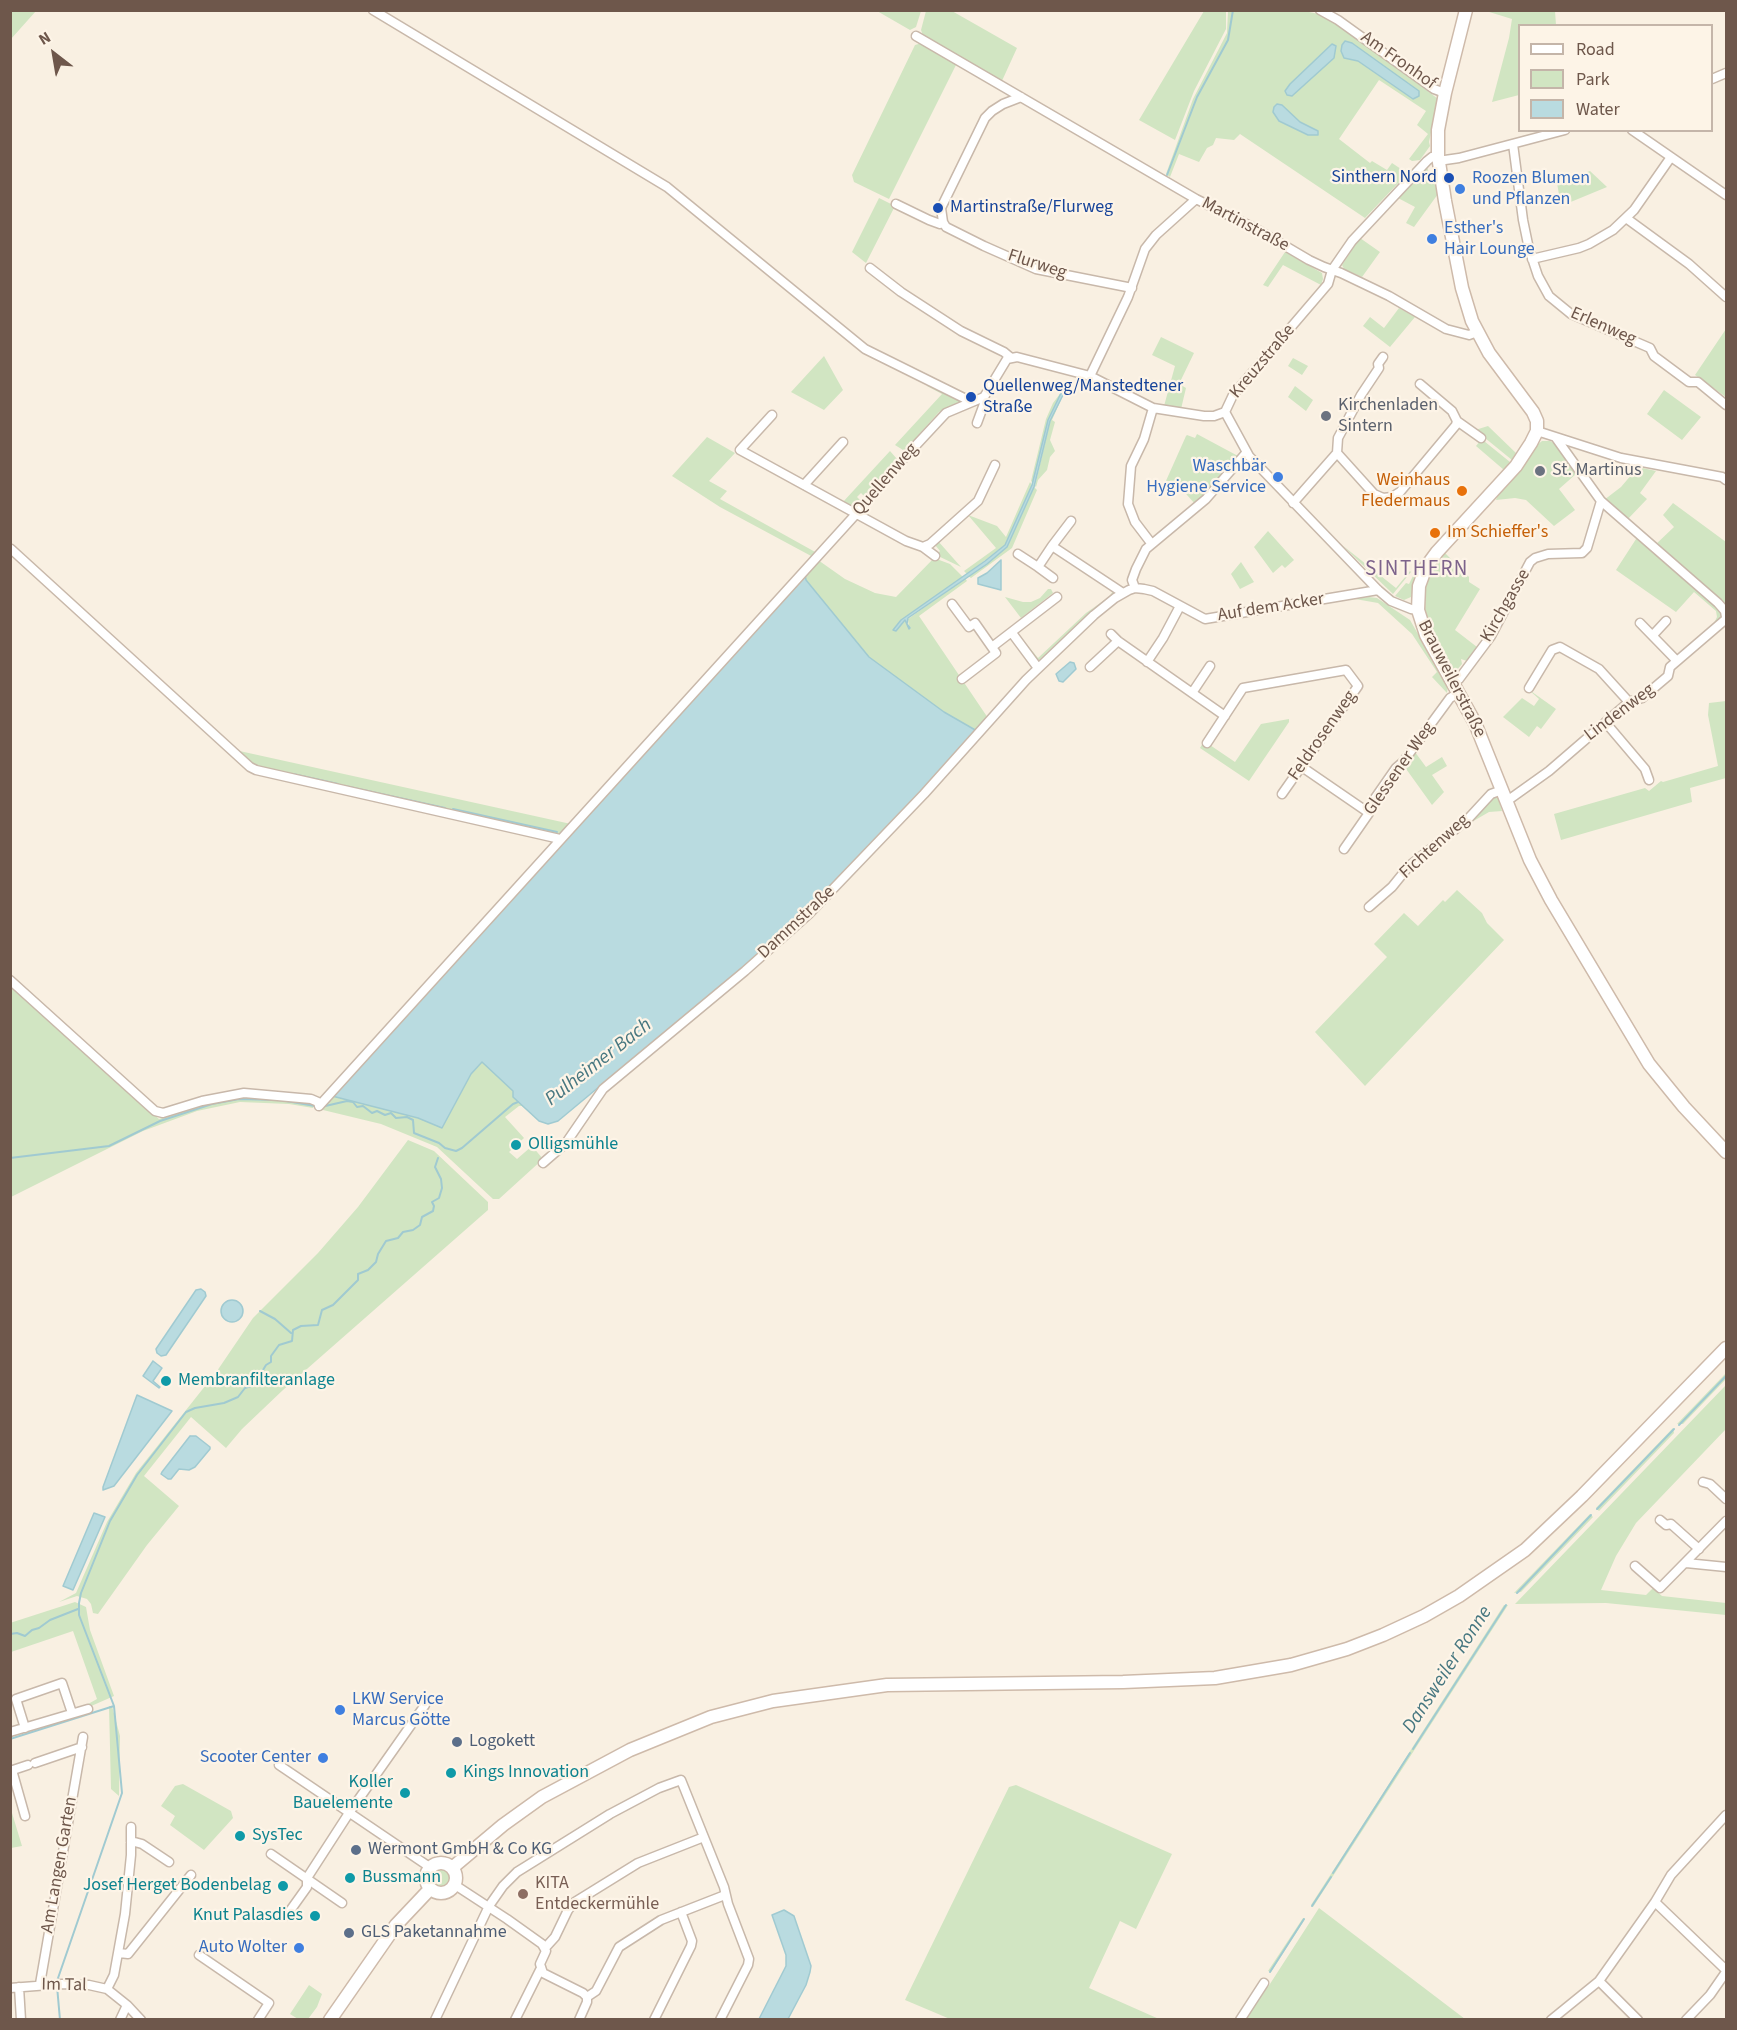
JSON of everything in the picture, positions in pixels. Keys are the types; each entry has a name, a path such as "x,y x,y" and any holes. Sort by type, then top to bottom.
{"main road":[{"path":"1466,10 1445,93 1438,130 1438,158 1462,288 1477,332 1496,363 1533,412 1537,421 1537,431"},
{"name":"Brauweilerstraße","path":"1537,431 1532,443 1516,466 1426,567 1419,586 1418,610 1426,635 1475,723 1536,874 1649,1064 1684,1107 1726,1152"},
{"path":"452,1868 503,1825 542,1797 630,1750 711,1718 773,1701 887,1685 1132,1682 1215,1678 1291,1665 1336,1653 1383,1635 1424,1616 1459,1596 1525,1550 1582,1496 1726,1348"},
{"path":"442,1863 452,1868 456,1878 455,1885 446,1892 435,1892 430,1889 427,1876 431,1868 442,1863"},
{"path":"330,2019 396,1926 430,1889"}],"street":[{"path":"373,10 667,188 865,349 972,402"},
{"name":"Am Fronhof","path":"1324,11 1434,89 1445,93"},
{"name":"Martinstraße","path":"916,36 1196,199 1332,270 1389,296 1446,329 1469,335 1477,332"},
{"path":"945,224 941,208 985,118 1017,95"},
{"path":"1438,158 1459,158 1558,132"},
{"path":"1635,132 1726,195"},
{"name":"Erlenweg","path":"1513,144 1523,220 1532,259 1545,291 1558,306 1576,317 1650,348 1654,357 1689,382 1698,382 1726,405"},
{"path":"1532,259 1589,244 1613,230 1626,218 1671,157"},
{"name":"Kreuzstraße","path":"1418,610 1391,601 1378,590 1246,453 1224,412 1233,395 1328,284 1332,270 1362,230 1427,161 1438,158"},
{"path":"1090,376 1132,288 1143,253 1151,241 1196,199"},
{"name":"Flurweg","path":"896,204 929,220 945,224 984,246 1036,269 1132,288"},
{"path":"1626,218 1689,264 1726,297"},
{"path":"870,268 901,292 961,331 1010,357 1090,376 1153,408 1204,416 1214,416 1224,412"},
{"path":"977,423 984,404 984,397 1005,361 1010,357"},
{"path":"1293,503 1337,453 1338,438 1360,395 1379,368 1378,364 1383,357"},
{"path":"1337,453 1374,494 1383,498 1392,497 1400,492 1456,426 1452,411 1420,384"},
{"name":"Quellenweg","path":"10,980 155,1111 163,1113 202,1101 244,1093 322,1102 946,413 984,397"},
{"path":"1151,543 1135,522 1128,504 1131,466 1153,408"},
{"path":"772,415 740,450 906,541 923,547 935,556"},
{"path":"1456,421 1480,438"},
{"path":"1537,431 1621,458 1724,479"},
{"path":"1556,438 1601,501 1718,603 1725,611 1726,618"},
{"path":"804,485 843,442"},
{"path":"1135,588 1132,580 1151,543 1183,520 1206,499 1246,453"},
{"path":"923,547 930,544 978,501 995,465"},
{"name":"Kirchgasse","path":"1456,688 1491,636 1533,560 1548,554 1577,553 1586,550 1601,501"},
{"path":"1038,567 1071,521"},
{"path":"1052,546 1123,593"},
{"path":"11,549 250,767 560,839"},
{"path":"1018,554 1053,578"},
{"name":"Auf dem Acker","path":"1135,588 1153,591 1206,619 1378,590"},
{"name":"Dammstraße","path":"543,1163 566,1143 603,1089 766,953 816,908 924,794 1038,668 1094,615 1123,593 1135,588"},
{"path":"992,647 1057,597"},
{"path":"952,604 969,627 975,623 996,653 962,679"},
{"path":"1147,662 1180,606"},
{"name":"Lindenweg","path":"1507,801 1549,771 1629,702 1642,698 1668,676 1670,667 1726,618"},
{"path":"1653,635 1666,621"},
{"path":"1640,623 1677,661"},
{"path":"1012,633 1038,668"},
{"path":"1111,634 1225,716"},
{"path":"1090,667 1118,641"},
{"path":"1529,688 1552,651 1559,647 1599,669 1629,702"},
{"path":"1192,693 1210,666"},
{"name":"Feldrosenweg","path":"1207,743 1243,688 1346,670 1358,686 1282,795"},
{"name":"Glessener Weg","path":"1344,849 1369,813 1373,801 1456,688"},
{"path":"1606,723 1645,769 1649,780"},
{"path":"1302,766 1369,813"},
{"name":"Fichtenweg","path":"1369,907 1392,887 1409,866 1467,820 1491,794 1502,789"},
{"path":"1703,1482 1710,1484 1726,1499"},
{"path":"1660,1520 1666,1525 1671,1524 1699,1549"},
{"path":"1635,1566 1660,1588 1726,1521"},
{"path":"1686,1563 1726,1567"},
{"path":"25,1728 16,1699 62,1683 72,1713"},
{"path":"287,1915 307,1887 307,1878 349,1813 425,1705"},
{"path":"10,1732 88,1709"},
{"name":"Am Langen Garten","path":"40,1984 83,1737"},
{"path":"25,1816 11,1770 82,1747"},
{"path":"279,1765 431,1868"},
{"path":"435,2019 489,1906 510,1879 610,1814 659,1788 681,1780 748,1959 748,1965 720,2019"},
{"path":"1551,2019 1599,1981 1655,1902 1671,1875 1726,1817"},
{"path":"106,1989 114,1975 119,1953 125,1914 131,1827"},
{"path":"514,2019 540,1970 545,1948 555,1937 568,1910 575,1902 638,1863 704,1837"},
{"path":"131,1841 142,1844 169,1862"},
{"path":"271,1854 342,1903"},
{"path":"119,1953 128,1954 191,1875"},
{"path":"455,1885 489,1906 545,1948"},
{"path":"587,1997 596,1992 620,1947 661,1920 725,1895"},
{"path":"1655,1902 1726,1971 1710,1995 1686,2019"},
{"path":"654,2019 691,1946 692,1941 681,1912"},
{"path":"199,1955 269,2002 258,2019"},
{"path":"540,1970 587,1997"},
{"path":"1599,1981 1638,2019"},
{"path":"1240,2019 1264,1983"},
{"name":"Im Tal","path":"15,1987 57,1984 89,1985 106,1989 141,2019"},
{"path":"15,1987 21,2019"},
{"path":"579,2019 587,1997"},
{"path":"120,2019 127,2005"}],"green space":[{"path":"921,10 916,27 910,30 877,11"},
{"path":"1299,10 1319,14 1352,32 1438,99 1430,146 1420,160 1409,159 1428,134 1417,125 1426,111 1379,80 1339,139 1370,163 1372,161 1387,170 1392,163 1404,171 1403,178 1365,218 1240,134 1234,140 1216,138 1199,162 1179,154 1170,177 1166,174 1193,99 1227,33 1228,11"},
{"path":"10,11 36,11 11,39"},
{"path":"926,11 952,11 1017,48 1001,83 924,38 921,30"},
{"path":"1204,11 1226,11 1226,29 1194,91 1175,140 1139,120"},
{"path":"1486,11 1555,11 1556,24 1518,24 1518,95 1492,102 1509,38 1512,19"},
{"path":"922,43 957,63 889,199 854,182 852,175 915,45"},
{"path":"1427,167 1430,176 1435,173 1438,194 1414,227 1406,223 1415,207 1398,198"},
{"path":"1590,171 1607,187 1561,206 1557,183"},
{"path":"879,198 895,206 866,263 852,252"},
{"path":"1360,238 1380,252 1362,277 1344,269 1342,265"},
{"path":"1285,252 1322,273 1321,285 1283,265 1268,287 1263,285"},
{"path":"1399,308 1415,317 1390,347 1363,326 1370,317 1384,328"},
{"path":"1726,329 1726,397 1695,375"},
{"path":"1161,337 1194,353 1179,384 1186,388 1181,409 1164,406 1175,366 1152,355"},
{"path":"824,356 843,390 824,410 791,392"},
{"path":"1293,358 1308,366 1302,375 1288,366"},
{"path":"927,386 960,401 939,412 903,450 895,445 942,394"},
{"path":"1295,386 1313,400 1306,411 1288,397"},
{"path":"1664,390 1701,417 1682,440 1647,414"},
{"path":"1062,391 1048,420 1033,483 1031,481 1046,419 1053,403"},
{"path":"1064,393 1052,420 1055,422 1050,440 1055,451 1036,487 1050,421"},
{"path":"1488,426 1516,453 1512,460 1485,438 1481,438 1472,431"},
{"path":"1197,434 1238,456 1196,505 1178,485 1174,488 1165,483 1186,436 1195,438"},
{"path":"707,437 735,453 709,481 727,491 720,499 817,553 813,557 720,507 672,476"},
{"path":"1480,441 1484,441 1510,462 1504,470 1476,446"},
{"path":"1542,441 1550,441 1557,445 1576,474 1559,489 1575,510 1554,526 1526,500 1515,498 1496,500 1498,494"},
{"path":"890,451 897,459 864,496 861,493 857,497 860,500 852,509 842,503"},
{"path":"1638,467 1656,471 1640,493 1647,499 1627,520 1604,500 1621,487"},
{"path":"1030,482 1032,485 1005,545 967,574 964,571 996,548 968,515 997,526 1006,537"},
{"path":"1034,487 1037,490 1012,548 971,578 968,576 1007,547"},
{"path":"1673,503 1726,542 1726,609 1654,546 1674,527 1663,515"},
{"path":"1268,531 1294,560 1285,568 1282,565 1273,573 1254,547"},
{"path":"1638,536 1723,613 1720,618 1714,623 1717,617 1716,611 1694,592 1676,612 1616,570"},
{"path":"938,541 961,567 936,555 940,551 935,545"},
{"path":"1342,545 1396,588 1411,572 1393,594"},
{"path":"1445,553 1469,577 1469,582 1480,589 1455,630 1477,647 1467,661 1461,659 1462,664 1456,671 1452,668 1430,627 1425,609 1426,584 1433,567"},
{"path":"934,558 950,564 963,577 901,620 894,629 906,620 909,629 908,619 965,578 967,581 919,616 988,718 977,731 558,1121 548,1124 539,1121 522,1106 505,1117 524,1138 509,1152 517,1159 532,1146 543,1159 499,1199 493,1199 437,1147 381,1124 323,1110 324,1104 332,1096 418,1118 442,1128 471,1074 858,644 805,580 805,574 818,560 845,579 875,593 896,597"},
{"path":"1241,562 1254,582 1240,589 1231,574"},
{"path":"1413,576 1416,578 1411,597 1404,600 1395,596 1406,583 1409,584"},
{"path":"1048,589 1051,589 1053,593 1021,618 1005,597 1031,602 1040,598"},
{"path":"1113,591 1113,595 1094,608 1038,661 1016,631 1038,658 1086,613 1109,597"},
{"path":"1377,598 1410,620 1448,686 1447,693 1432,677 1437,672 1412,634 1378,603 1355,599"},
{"path":"1528,689 1556,709 1541,729 1537,726 1529,737 1503,717 1522,698 1534,706 1539,699"},
{"path":"1726,701 1726,778 1690,788 1692,802 1561,840 1554,814 1645,788 1649,791 1661,781 1718,766 1708,715 1709,703"},
{"path":"1289,719 1249,781 1200,748 1204,741 1235,762 1261,724"},
{"path":"235,750 571,824 561,836 255,768"},
{"path":"1415,752 1426,767 1442,757 1447,766 1432,775 1444,792 1432,805 1404,766"},
{"path":"1493,797 1498,798 1502,811 1489,812 1470,823"},
{"path":"1457,890 1482,913 1487,923 1504,940 1365,1086 1315,1032 1387,957 1374,944 1404,913 1418,926 1443,900 1445,902"},
{"path":"10,984 159,1119 195,1105 239,1096 314,1102 313,1108 289,1104 240,1102 197,1111 143,1131 11,1197"},
{"path":"408,1140 434,1151 488,1202 488,1210 283,1390 242,1429 226,1448 191,1417 144,1476 179,1506 147,1545 98,1614 93,1613 87,1599 77,1596 59,1602 76,1593 107,1522 136,1473 217,1371 253,1318 318,1253 358,1207"},
{"path":"1726,1373 1726,1379 1683,1424 1677,1424"},
{"path":"1726,1385 1726,1429 1636,1523 1616,1556 1601,1590 1646,1595 1653,1588 1662,1596 1726,1603 1726,1615 1606,1603 1515,1604"},
{"path":"1673,1428 1674,1433 1599,1511 1596,1508"},
{"path":"1590,1514 1593,1517 1521,1592 1514,1593"},
{"path":"75,1602 86,1607 90,1630 114,1696 89,1707 88,1704 97,1699 73,1631 11,1652 10,1623"},
{"path":"1504,1605 1508,1605 1313,1907 1311,1905"},
{"path":"109,1706 112,1706 120,1736 119,1796 111,1789"},
{"path":"183,1784 231,1811 233,1818 204,1850 170,1825 175,1816 161,1806 175,1786"},
{"path":"1016,1785 1172,1854 1136,1929 1120,1921 1089,1988 1159,2019 950,2019 905,2000 1009,1787"},
{"path":"12,1813 22,1846 11,1848 10,1814"},
{"path":"441,1868 449,1871 452,1879 449,1887 441,1890 433,1887 430,1879 433,1871"},
{"path":"1319,1908 1465,2019 1243,2020 1265,1986 1268,1987"},
{"path":"1303,1918 1305,1919 1271,1972 1268,1971"},
{"path":"309,1985 322,1994 317,2007 308,2019 298,2019 290,2014"}],"water":[{"path":"1345,41 1352,43 1419,91 1419,96 1413,99 1358,61 1344,58 1341,51"},
{"path":"1332,44 1336,46 1334,58 1292,96 1287,95 1285,91 1290,84"},
{"path":"1277,104 1282,105 1300,122 1318,131 1318,135 1308,135 1279,121 1273,112"},
{"path":"1062,391 1064,393 1050,421 1034,487 1007,547 987,564 908,618 909,629 905,620 896,631 893,630 901,620 1005,545 1032,485 1048,420"},
{"path":"1001,560 1001,590 978,584 978,578"},
{"path":"805,574 806,580 869,657 944,712 977,731 922,792 808,913 558,1121 548,1124 539,1121 513,1097 513,1091 482,1062 471,1074 442,1128 418,1118 332,1096"},
{"path":"1070,662 1074,663 1076,669 1063,682 1059,681 1056,674"},
{"path":"201,1289 206,1296 166,1355 161,1356 156,1349 196,1290"},
{"path":"232,1300 240,1303 243,1311 240,1319 232,1322 224,1319 221,1311 224,1303"},
{"path":"153,1361 162,1368 153,1381 159,1388 143,1376"},
{"path":"137,1395 172,1411 114,1486 103,1490 103,1487"},
{"path":"190,1436 196,1436 210,1449 195,1467 189,1470 179,1469 171,1479 168,1479 161,1474 162,1472"},
{"path":"94,1513 105,1517 73,1590 63,1586"},
{"path":"784,1910 794,1916 811,1966 810,1972 806,1985 788,2019 759,2019 786,1966 786,1955 772,1915"}],"waterway":[{"name":"Pulheimer Bach","path":"1167,175 1197,97 1228,40 1233,10"},
{"path":"293,774 338,784"},
{"path":"345,786 445,808"},
{"path":"453,809 557,832"},
{"path":"10,1158 109,1146 160,1121 212,1104 239,1099 280,1100"},
{"path":"286,1101 315,1106"},
{"path":"321,1107 347,1101 353,1102 357,1107 363,1106 372,1113 377,1111 385,1115 391,1113 396,1118 407,1117 413,1120 414,1133 456,1151 518,1102"},
{"name":"Pulheimer Bach","path":"57,1981 122,1793 114,1706 79,1615 81,1593 110,1521 137,1475 186,1412 195,1408 224,1403 238,1397 245,1388 254,1385 266,1365 271,1362 271,1356 279,1345 292,1341 293,1330 301,1326 318,1325 322,1310 333,1305 358,1280 358,1274 368,1270 376,1262 386,1241 398,1238 403,1232 413,1230 420,1225 422,1217 433,1211 432,1202 439,1198 442,1188 441,1179 435,1167 438,1158"},
{"path":"260,1311 275,1319 291,1333"},
{"name":"Dansweiler Ronne","path":"1679,1425 1726,1376"},
{"name":"Dansweiler Ronne","path":"1597,1509 1674,1429"},
{"name":"Dansweiler Ronne","path":"1517,1593 1591,1515"},
{"name":"Dansweiler Ronne","path":"1413,1749 1506,1605"},
{"path":"10,1634 17,1633 25,1636 50,1620 78,1609"},
{"path":"10,1739 114,1706"},
{"name":"Dansweiler Ronne","path":"1333,1873 1410,1753"},
{"name":"Dansweiler Ronne","path":"1312,1906 1331,1877"},
{"name":"Dansweiler Ronne","path":"1270,1972 1304,1919"},
{"name":"Pulheimer Bach","path":"57,1986 60,2020"}],"place":[{"name":"Sinthern Nord","path":"1449,178"},
{"name":"Roozen Blumen und Pflanzen","path":"1460,189"},
{"name":"Martinstraße/Flurweg","path":"938,208"},
{"name":"Esther's Hair Lounge","path":"1432,239"},
{"name":"Quellenweg/Manstedtener Straße","path":"971,397"},
{"name":"Kirchenladen Sintern","path":"1326,416"},
{"name":"St. Martinus","path":"1540,471"},
{"name":"Waschbär Hygiene Service","path":"1278,477"},
{"name":"Weinhaus Fledermaus","path":"1462,491"},
{"name":"Im Schieffer's","path":"1435,533"},
{"name":"Olligsmühle","path":"516,1145"},
{"name":"Membranfilteranlage","path":"166,1381"},
{"name":"LKW Service Marcus Götte","path":"340,1710"},
{"name":"Logokett","path":"457,1742"},
{"name":"Scooter Center","path":"323,1758"},
{"name":"Kings Innovation","path":"451,1773"},
{"name":"Koller Bauelemente","path":"405,1793"},
{"name":"SysTec","path":"240,1836"},
{"name":"Wermont GmbH & Co KG","path":"356,1850"},
{"name":"Bussmann","path":"350,1878"},
{"name":"Josef Herget Bodenbelag","path":"283,1886"},
{"name":"KITA Entdeckermühle","path":"523,1894"},
{"name":"Knut Palasdies","path":"315,1916"},
{"name":"GLS Paketannahme","path":"349,1933"},
{"name":"Auto Wolter","path":"299,1948"}],"district":[{"name":"SINTHERN","path":"1417,570"}]}
